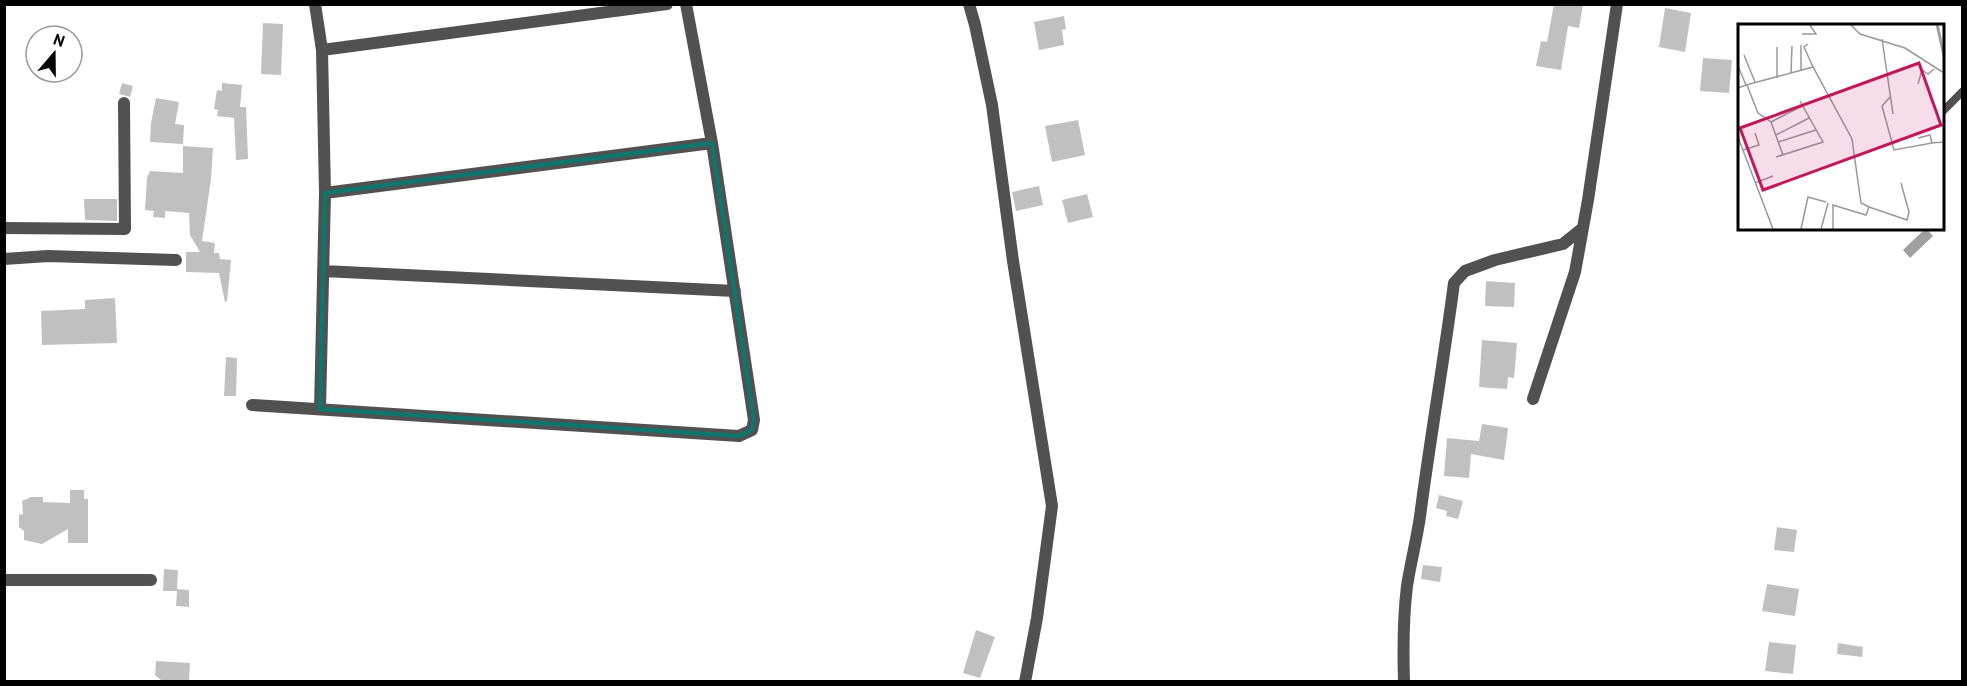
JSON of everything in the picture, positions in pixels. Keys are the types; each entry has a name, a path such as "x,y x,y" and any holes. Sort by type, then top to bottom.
{"street":[{"path":"315,4 322,50 325,193 320,409"},
{"path":"322,50 667,4"},
{"path":"252,405 739,436 752,430 754,420 735,291 712,143 686,4"},
{"path":"969,4 992,105 1013,261 1052,506 1037,618 1025,681"},
{"path":"1533,399 1575,272 1617,4"},
{"path":"4,228 125,229 124,103"},
{"path":"325,193 712,143"},
{"path":"1404,681 1403,626 1407,587 1439,397 1454,284 1465,271 1495,260 1563,244 1583,228"},
{"path":"4,259 48,256 176,260"},
{"path":"324,272 735,291"},
{"path":"4,580 151,580"}],"lane":[{"path":"1943,110 1962,92"}],"highlighted area":[{"path":"712,143 754,420 752,430 739,436 320,409 325,193"}],"shaded area":[{"path":"1924,230 1928,230 1933,236 1910,258 1903,250"}],"building":[{"path":"1554,4 1583,4 1579,28 1568,26 1561,70 1536,66 1541,41 1547,42"},
{"path":"1665,8 1691,13 1685,52 1659,47"},
{"path":"1064,16 1066,29 1062,30 1064,45 1039,50 1034,22"},
{"path":"263,23 283,24 281,75 261,74"},
{"path":"1703,58 1732,60 1729,93 1700,91"},
{"path":"122,83 133,86 130,97 119,94"},
{"path":"222,83 242,85 240,107 246,107 248,159 236,160 234,118 217,116 218,110 214,109 217,90 222,91"},
{"path":"156,98 179,102 175,124 184,125 183,144 150,142"},
{"path":"1078,120 1085,155 1052,162 1045,126"},
{"path":"183,146 213,148 202,241 215,243 214,253 219,253 220,259 231,260 227,301 225,302 219,273 186,272 186,252 200,252 190,235 189,213 165,211 165,218 153,217 154,211 145,210 147,178 150,171 183,173"},
{"path":"1039,186 1043,205 1016,211 1012,192"},
{"path":"1087,194 1093,217 1068,223 1062,200"},
{"path":"84,199 117,199 117,221 85,220"},
{"path":"1486,281 1515,283 1514,307 1485,306"},
{"path":"115,298 117,343 42,345 41,311 85,309 85,300"},
{"path":"1482,340 1517,343 1514,378 1508,377 1507,389 1479,387"},
{"path":"226,357 237,358 236,396 224,396"},
{"path":"1482,424 1508,428 1504,460 1471,454 1469,478 1444,476 1447,438 1479,441"},
{"path":"70,490 84,490 84,499 88,499 88,543 68,543 68,529 42,544 24,540 24,531 19,527 19,515 23,514 22,501 31,497 43,497 43,502 70,503"},
{"path":"1439,495 1463,501 1458,519 1446,516 1447,511 1436,508"},
{"path":"1777,527 1797,530 1794,552 1774,550"},
{"path":"1423,565 1442,567 1440,582 1421,579"},
{"path":"164,569 178,570 177,589 189,590 189,607 176,606 177,591 163,591"},
{"path":"1767,584 1799,589 1795,616 1762,611"},
{"path":"976,630 995,637 980,678 963,673"},
{"path":"1769,642 1796,645 1793,674 1765,671"},
{"path":"1838,643 1863,647 1862,657 1837,654"},
{"path":"156,661 190,663 189,681 162,681 155,675"}]}
